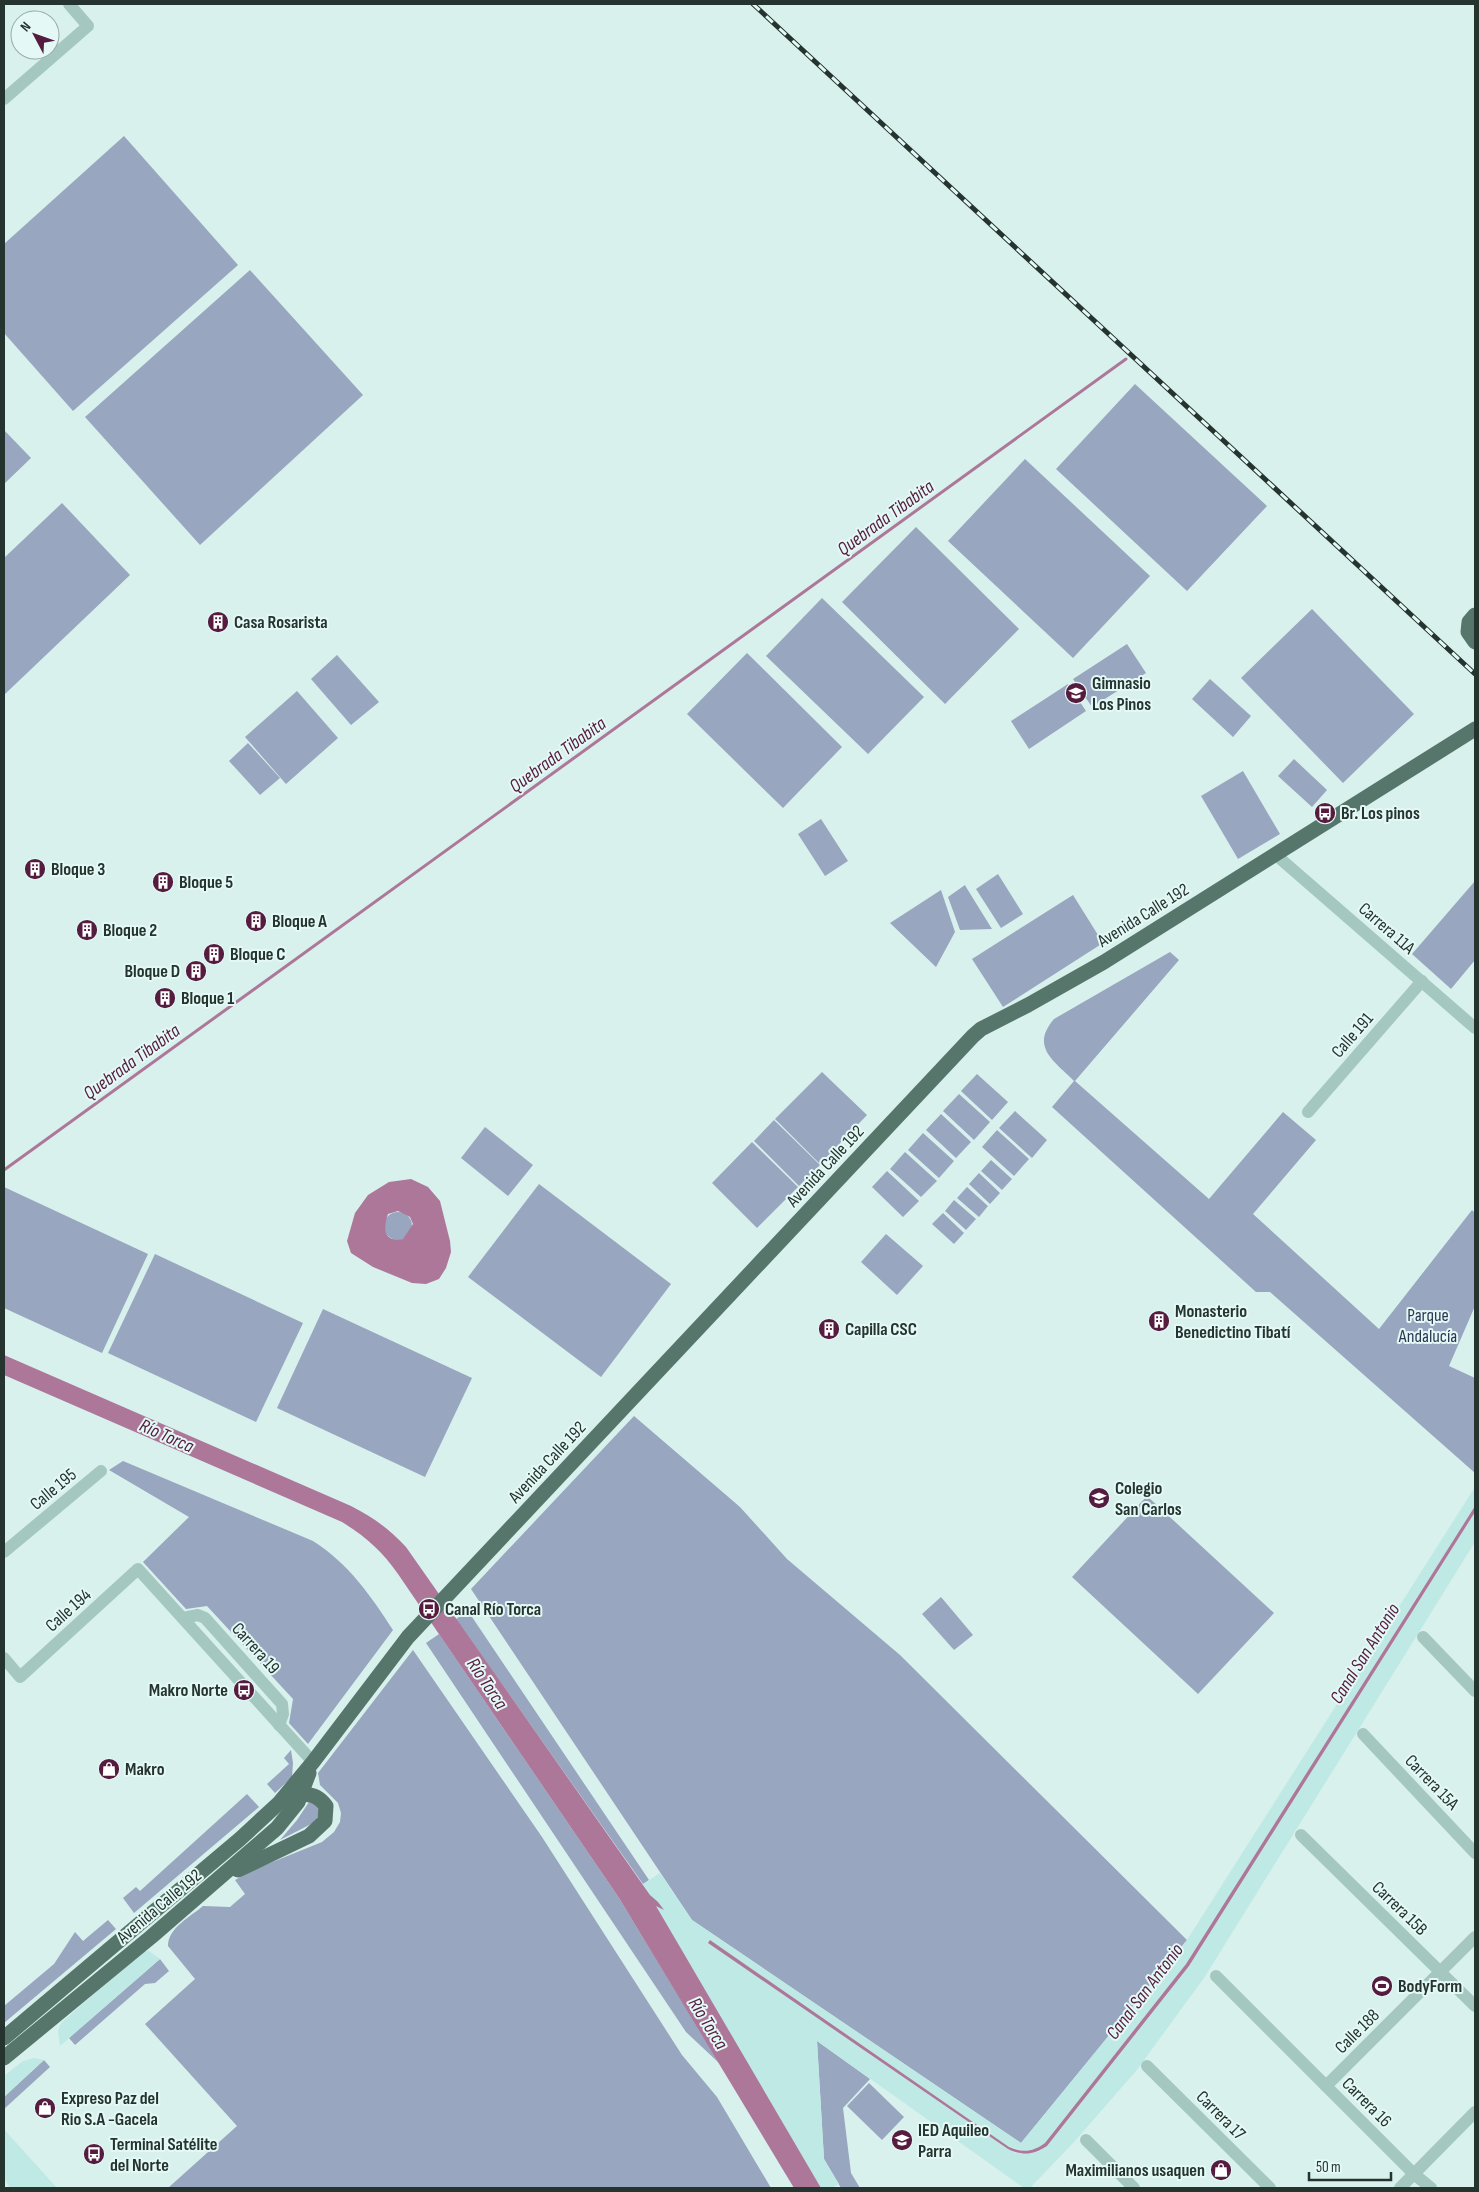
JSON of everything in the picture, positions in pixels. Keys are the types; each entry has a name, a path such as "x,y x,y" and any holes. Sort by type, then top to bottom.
{"main road":[{"path":"1473,640 1468,627 1475,615"},
{"name":"Avenida Calle 192","path":"4,2038 240,1839 279,1803 313,1762 400,1646 973,1036 981,1029 1089,971 1475,730"},
{"name":"Avenida Calle 192","path":"4,2058 151,1938 285,1821 302,1794 313,1762"},
{"path":"221,1878 309,1836 320,1828 325,1821 326,1806 316,1795 302,1794 279,1803"},
{"path":"140,1924 151,1938"}],"street":[{"path":"4,99 88,26 68,4"},
{"name":"Carrera 11A","path":"1276,854 1475,1028"},
{"name":"Calle 191","path":"1308,1112 1422,981"},
{"name":"Calle 195","path":"4,1552 101,1471"},
{"name":"Carrera 19","path":"138,1569 313,1762"},
{"name":"Calle 194","path":"4,1658 20,1677 138,1569"},
{"path":"1423,1637 1475,1691"},
{"name":"Carrera 15A","path":"1363,1734 1475,1853"},
{"name":"Carrera 15B","path":"1301,1835 1475,2006"},
{"name":"Calle 188","path":"1326,2086 1475,1937"},
{"name":"Carrera 16","path":"1216,1976 1414,2174 1431,2188"},
{"name":"Carrera 17","path":"1147,2066 1270,2188"},
{"path":"1400,2188 1475,2112"},
{"path":"1086,2140 1134,2188"}],"green space":[{"path":"124,136 238,265 73,411 4,333 4,244"},
{"path":"250,270 363,395 200,545 85,417"},
{"path":"1135,384 1267,506 1187,591 1056,469"},
{"path":"4,430 31,458 4,484"},
{"path":"1025,459 1150,576 1073,658 948,541"},
{"path":"62,503 130,575 4,695 4,558"},
{"path":"916,527 1019,629 945,704 842,602"},
{"path":"822,598 924,697 868,754 766,656"},
{"path":"1312,609 1414,714 1343,783 1241,678"},
{"path":"1127,644 1146,673 1092,707 1073,679"},
{"path":"747,653 842,747 783,808 687,714"},
{"path":"337,655 379,702 351,725 311,679"},
{"path":"1210,679 1251,716 1233,737 1192,699"},
{"path":"1068,684 1086,711 1029,749 1011,721"},
{"path":"297,691 338,738 286,784 245,737"},
{"path":"248,743 280,778 260,795 229,761"},
{"path":"1294,759 1327,790 1312,807 1278,776"},
{"path":"1243,771 1280,834 1238,859 1201,796"},
{"path":"821,819 848,861 825,876 798,834"},
{"path":"998,874 1023,914 1001,928 976,889"},
{"path":"1475,881 1475,960 1451,989 1412,954"},
{"path":"965,885 992,929 960,930 948,897"},
{"path":"941,890 955,932 936,967 890,923"},
{"path":"1073,895 1103,943 1003,1007 972,959"},
{"name":"Parque Andalucía","path":"1170,952 1179,960 1075,1081 1209,1199 1283,1112 1316,1140 1253,1214 1379,1329 1472,1210 1475,1213 1475,1306 1449,1366 1475,1378 1475,1473 1270,1292 1256,1292 1052,1107 1074,1081 1053,1060 1045,1046 1044,1038 1047,1029 1054,1019"},
{"path":"822,1072 867,1115 820,1164 775,1119"},
{"path":"977,1074 1008,1102 992,1120 961,1091"},
{"path":"959,1094 990,1122 974,1140 943,1111"},
{"path":"1015,1111 1047,1140 1032,1158 999,1128"},
{"path":"941,1114 971,1142 956,1158 926,1130"},
{"path":"774,1120 820,1165 799,1186 754,1141"},
{"path":"485,1127 533,1165 508,1196 461,1158"},
{"path":"997,1130 1029,1159 1014,1176 982,1147"},
{"path":"923,1133 954,1161 939,1178 908,1150"},
{"path":"752,1142 798,1187 757,1228 712,1183"},
{"path":"905,1152 937,1181 921,1197 890,1169"},
{"path":"991,1160 1012,1179 1002,1190 981,1171"},
{"path":"887,1171 919,1201 903,1217 872,1187"},
{"path":"979,1173 1000,1193 990,1204 969,1184"},
{"path":"539,1184 671,1284 601,1377 468,1277"},
{"path":"4,1187 148,1254 102,1353 4,1308"},
{"path":"967,1187 988,1206 979,1217 957,1198"},
{"path":"954,1200 976,1219 966,1230 945,1211"},
{"path":"398,1212 408,1216 412,1226 408,1236 398,1240 388,1236 384,1226 388,1216"},
{"path":"943,1213 964,1233 954,1244 932,1224"},
{"path":"886,1234 923,1266 897,1295 861,1262"},
{"path":"155,1254 303,1323 256,1422 108,1353"},
{"path":"323,1309 472,1378 425,1477 277,1408"},
{"path":"634,1416 740,1507 787,1559 900,1655 1187,1940 1021,2143 692,1920 471,1589"},
{"path":"123,1461 313,1541 337,1559 358,1581 393,1630 308,1744 289,1723 293,1699 207,1606 186,1609 143,1562 189,1517 109,1470"},
{"path":"1147,1496 1274,1613 1198,1694 1072,1577"},
{"path":"941,1597 973,1635 954,1650 922,1614"},
{"path":"468,1611 649,1880 643,1884 456,1619"},
{"path":"439,1634 619,1898 719,2063 686,2032 426,1643"},
{"path":"413,1650 542,1837 682,2055 717,2097 771,2188 168,2188 237,2126 145,2024 195,1979 168,1946 169,1940 181,1923 203,1906 230,1907 245,1894 235,1880 253,1870 322,1842 334,1832 340,1822 341,1813 338,1803 320,1785 318,1773"},
{"path":"291,1750 293,1763 292,1777 275,1793 267,1784 289,1764 284,1758"},
{"path":"247,1794 259,1807 134,1913 123,1898 136,1887 140,1891"},
{"path":"309,1802 320,1805 317,1821 280,1840 297,1820"},
{"path":"108,1920 116,1929 4,2023 4,2006 54,1964 75,1932 83,1941"},
{"path":"160,1959 169,1971 155,1983 145,1984 75,2045 69,2038"},
{"path":"817,2041 870,2079 843,2108 851,2173 860,2188 841,2188 824,2159"},
{"path":"44,2060 50,2067 4,2109 4,2097"},
{"path":"869,2083 904,2117 882,2140 847,2106"}],"shaded area":[{"path":"1475,1487 1475,1506 1186,1964 1045,2143 1036,2149 1026,2151 1009,2147 710,1940 709,1943 1008,2149 1016,2153 1038,2152 1048,2145 1189,1966 1475,1512 1475,1542 1204,1978 1136,2071 1074,2142 1030,2188 1024,2188 817,2041 824,2159 839,2184 832,2188 821,2188 655,1905 663,1909 643,1884 660,1873 692,1920 1021,2143 1187,1940"},
{"path":"143,1951 149,1951 160,1959 60,2046 58,2031 61,2023"},
{"path":"34,2058 44,2060 4,2097 4,2076 23,2061"},
{"path":"4,2129 57,2188 10,2188 4,2178"}],"water":[{"path":"411,1179 428,1187 440,1201 451,1252 446,1268 439,1279 426,1284 412,1283 373,1267 351,1253 347,1241 355,1213 368,1195 389,1182","holes":["398,1211 410,1217 413,1224 403,1239 396,1240 388,1237 385,1229 388,1214"]},
{"name":"Río Torca","path":"4,1355 351,1506 387,1529 406,1547 650,1895 664,1910 656,1906 821,2188 794,2188 619,1898 398,1574 380,1552 366,1539 342,1522 4,1375"},
{"path":"1475,1506 1475,1512 1189,1966 1047,2146 1042,2149 1028,2154 1008,2149 708,1943 710,1940 1009,2147 1028,2151 1041,2146 1186,1964"}],"waterway":[{"name":"Quebrada Tibabita","path":"4,1170 1126,359"}],"railway":[{"path":"753,4 1475,674"}],"place":[{"name":"Casa Rosarista","path":"218,622"},
{"name":"Gimnasio Los Pinos","path":"1076,693"},
{"name":"Br. Los pinos","path":"1325,813"},
{"name":"Bloque 3","path":"35,869"},
{"name":"Bloque 5","path":"163,882"},
{"name":"Bloque A","path":"256,921"},
{"name":"Bloque 2","path":"87,930"},
{"name":"Bloque C","path":"214,954"},
{"name":"Bloque D","path":"196,971"},
{"name":"Bloque 1","path":"165,998"},
{"name":"Monasterio Benedictino Tibatí","path":"1159,1321"},
{"name":"Capilla CSC","path":"829,1329"},
{"name":"Colegio San Carlos","path":"1099,1498"},
{"name":"Canal Río Torca","path":"429,1609"},
{"name":"Makro Norte","path":"244,1690"},
{"name":"Makro","path":"109,1769"},
{"name":"BodyForm","path":"1382,1986"},
{"name":"Expreso Paz del Rio S.A -Gacela","path":"45,2108"},
{"name":"IED Aquileo Parra","path":"902,2140"},
{"name":"Terminal Satélite del Norte","path":"94,2154"},
{"name":"Maximilianos usaquen","path":"1221,2170"}],"water label":[{"name":"Canal San Antonio","path":"1364,1653"},
{"name":"Canal San Antonio","path":"1144,1991"}]}
